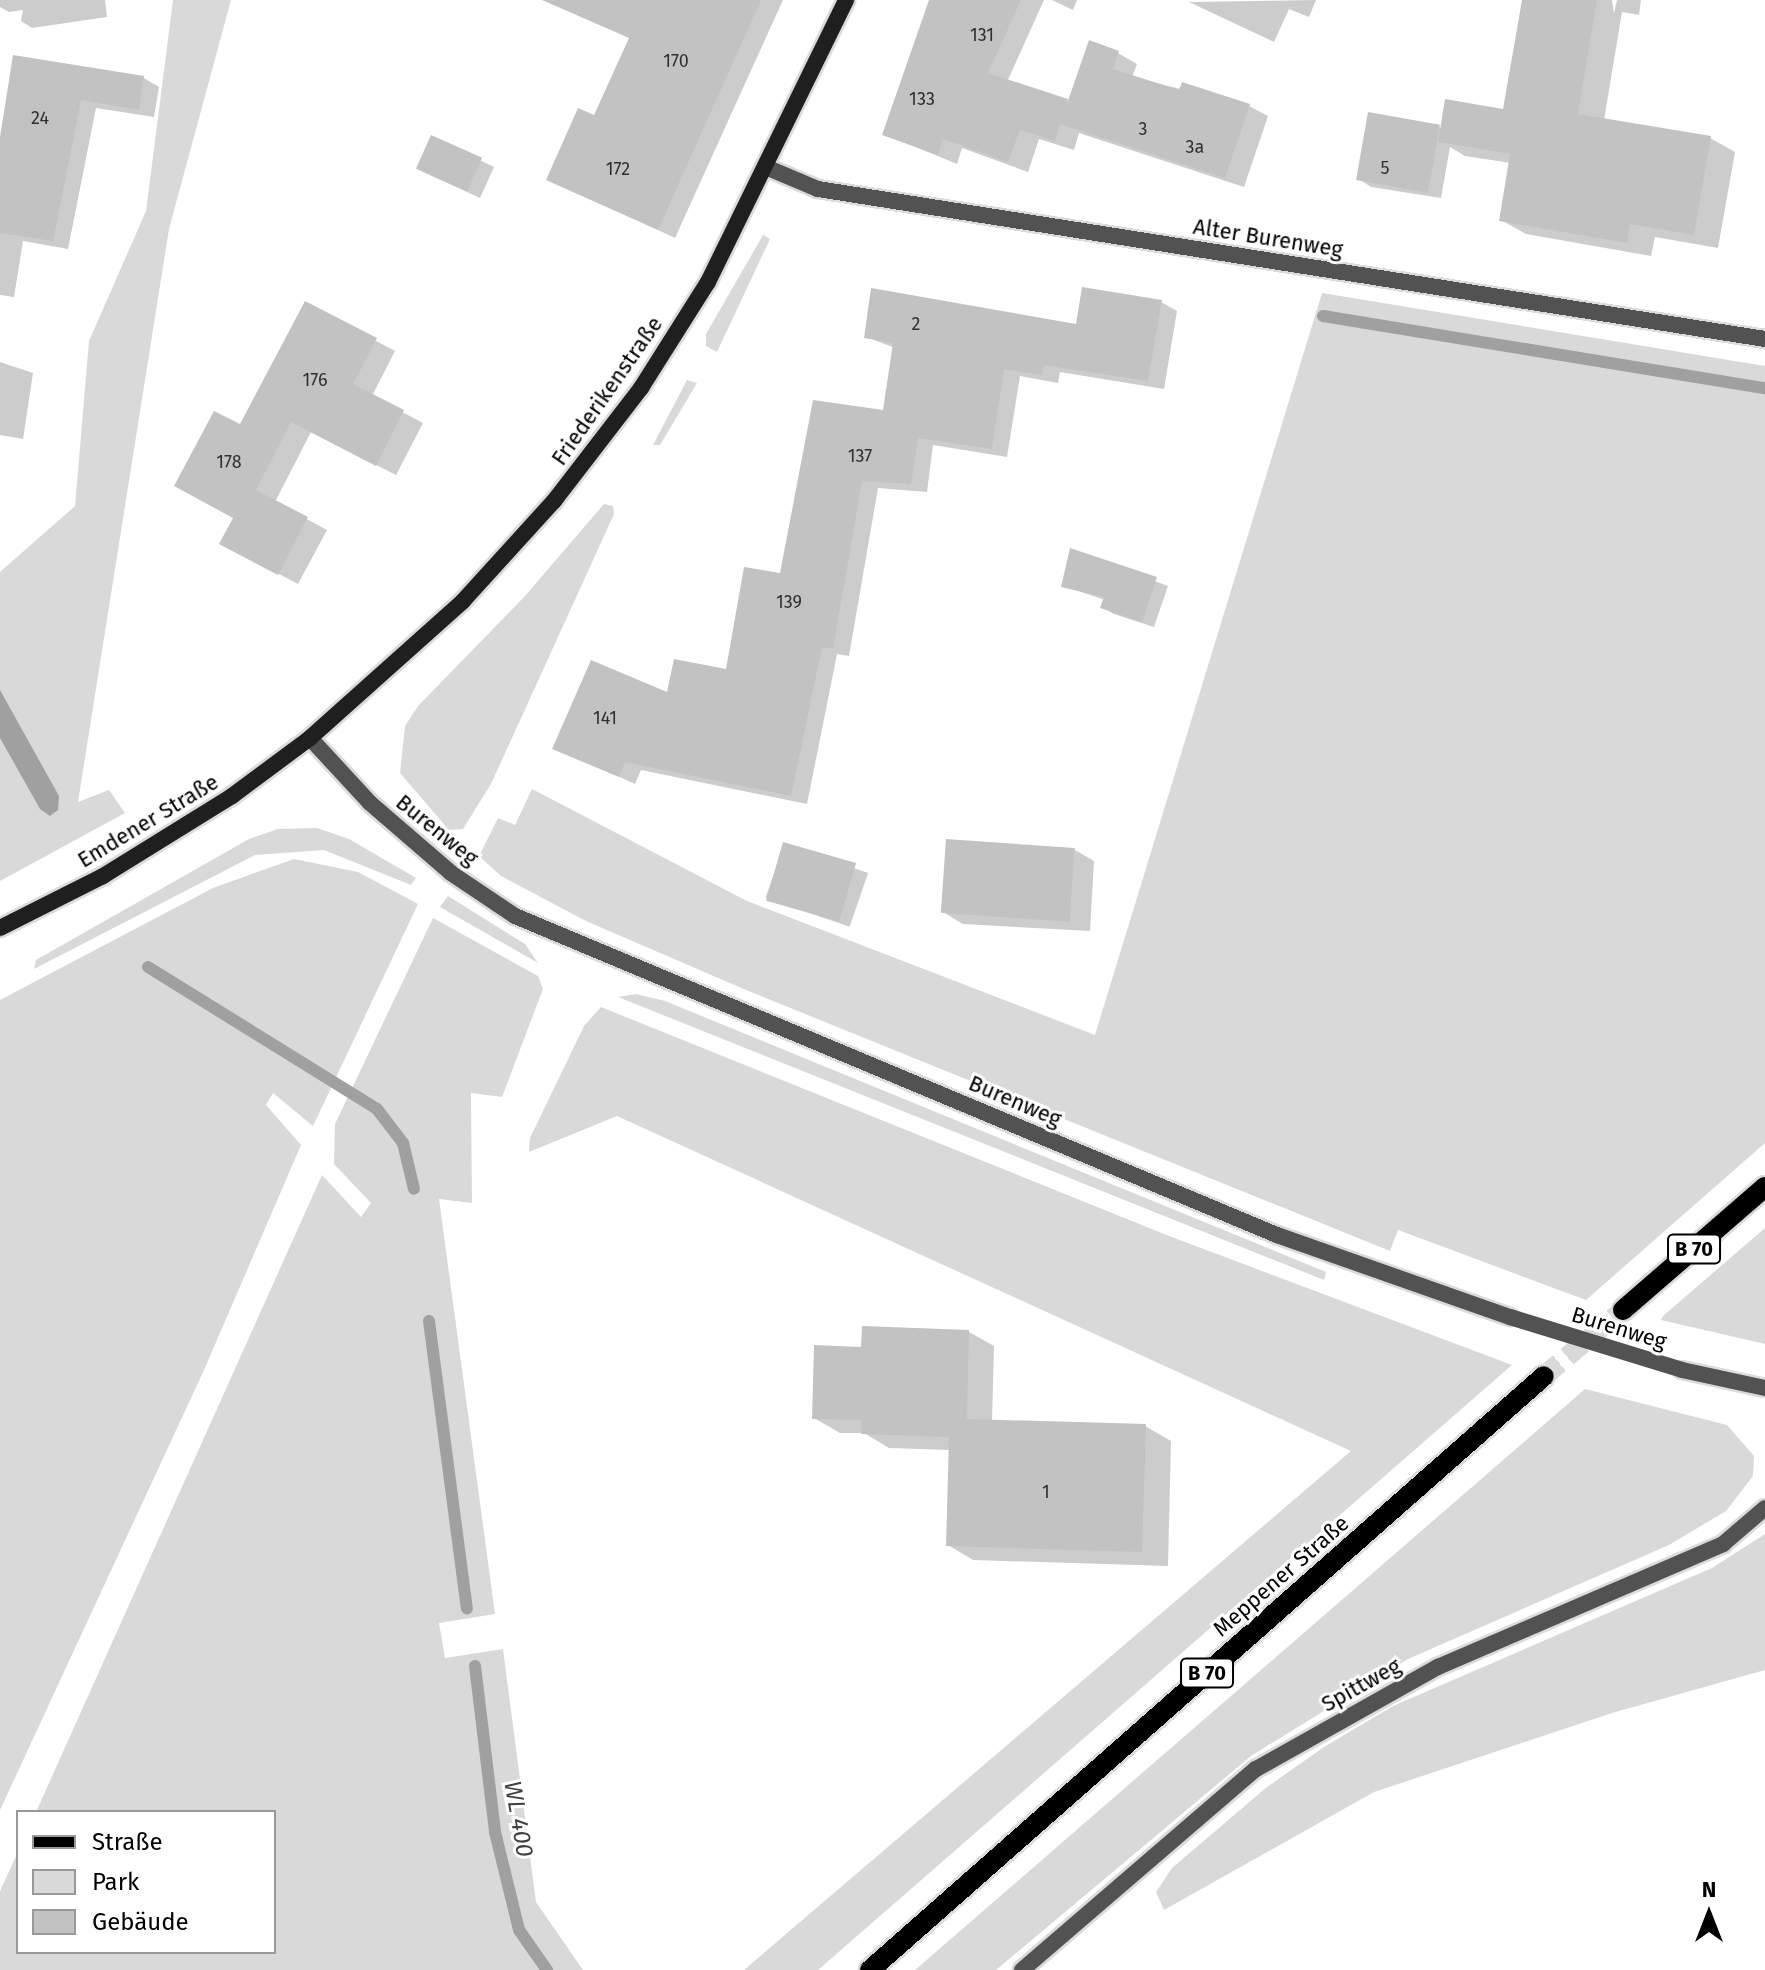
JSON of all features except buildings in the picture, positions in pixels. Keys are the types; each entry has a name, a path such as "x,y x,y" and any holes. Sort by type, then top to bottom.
{"main road":[{"name":"B 70","path":"1623,1310 1765,1187"},
{"name":"Meppener Straße","path":"870,1970 1544,1376"}],"street":[{"name":"Friederikenstraße","path":"310,738 463,601 554,501 641,388 708,282 768,168 846,0"},
{"name":"Alter Burenweg","path":"768,168 818,189 1765,339"},
{"name":"Emdener Straße","path":"0,928 117,868 232,796 310,738"},
{"name":"Burenweg","path":"310,738 370,803 451,873 515,916 1277,1235 1510,1317 1682,1370 1765,1388"},
{"name":"Spittweg","path":"1022,1970 1256,1769 1438,1667 1723,1544 1765,1508"}],"green space":[{"path":"173,0 231,0 169,229 78,802 109,790 125,813 0,881 0,572 75,506 89,341 146,211"},
{"path":"763,235 770,239 717,352 706,346 706,334"},
{"path":"1322,293 1765,366 1765,1143 1586,1300 1398,1230 1390,1251 746,990 586,921 501,876 479,856 498,818 515,825 532,789 747,901 1095,1035"},
{"path":"687,380 697,383 660,445 653,445"},
{"path":"604,504 613,506 614,514 491,784 463,829 449,830 400,773 405,726 418,706 525,596"},
{"path":"317,828 349,839 416,878 411,885 324,850 255,855 34,969 36,960 249,839 278,829"},
{"path":"294,859 358,872 418,904 313,1126 273,1093 266,1105 301,1145 204,1370 0,1810 0,1000 213,888"},
{"path":"448,896 525,944 538,963 440,907"},
{"path":"433,918 538,976 543,989 502,1097 471,1093 472,1203 439,1199 495,1614 439,1623 445,1658 503,1649 536,1902 583,1970 0,1970 0,1891 16,1856 16,1954 276,1954 276,1810 37,1810 322,1175 361,1217 371,1203 334,1164 335,1124"},
{"path":"636,994 665,1001 1326,1272 1324,1280 618,997"},
{"path":"601,1007 1169,1236 1512,1365 818,1970 744,1970 1351,1451 617,1116 529,1152 530,1138 584,1026"},
{"path":"1765,1228 1765,1344 1661,1320 1663,1316"},
{"path":"1585,1389 1727,1425 1754,1456 1753,1476 1726,1511 1669,1545 1408,1659 1251,1756 996,1970 915,1970"},
{"path":"1765,1534 1765,1670 1612,1713 1374,1792 1164,1910 1156,1892 1172,1868 1267,1787 1324,1747 1393,1706 1712,1568"}],"shaded area":[{"path":"0,690 59,796 58,810 50,816 40,809 0,738"}],"waterway":[{"path":"1323,316 1765,388"},
{"path":"148,967 377,1109 403,1143 414,1189"},
{"name":"WL 400","path":"429,1321 467,1609"},
{"name":"WL 400","path":"475,1666 495,1832 519,1930 547,1970"}],"tunnel":[{"path":"1544,1376 1623,1310"}]}
